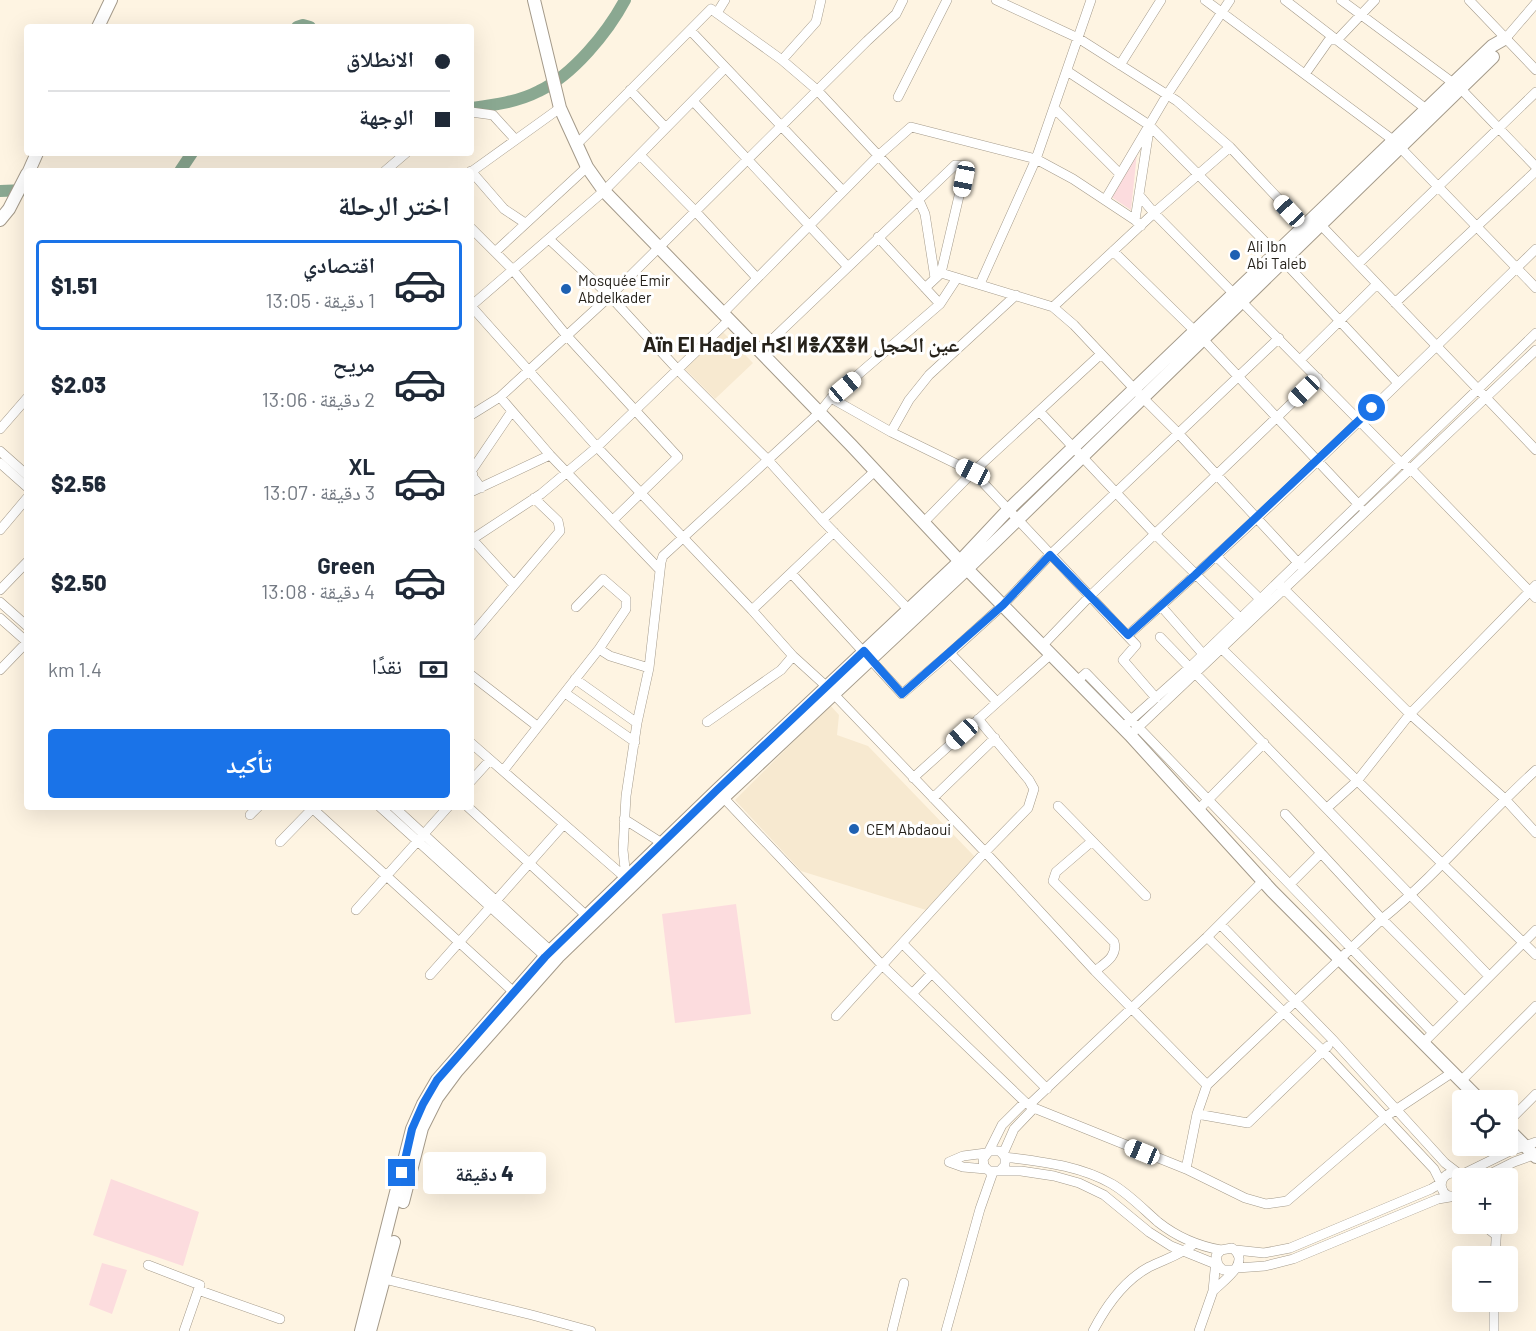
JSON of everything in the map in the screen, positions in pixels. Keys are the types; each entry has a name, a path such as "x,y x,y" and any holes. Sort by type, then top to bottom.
{"main road":[{"path":"99,24 111,0"},
{"path":"534,0 559,103 587,167 604,191 963,565 1077,681 1131,728 1198,810 1341,959 1429,1037 1457,1076 1470,1090"},
{"path":"361,1331 412,1129 437,1080 551,957 963,565 1012,514 1312,223 1457,86 1492,45 1506,38"},
{"path":"0,220 9,209 24,180"},
{"path":"370,1331 422,1128 437,1098 517,995"},
{"path":"1518,1138 1534,1153"}],"street":[{"path":"717,14 725,0"},
{"path":"782,60 816,22 821,0"},
{"path":"474,413 500,397 610,296 896,14 903,0"},
{"path":"898,97 947,0"},
{"path":"996,0 1078,38 1120,64 1167,95 1230,147 1358,264 1536,450"},
{"path":"980,284 1036,159 1091,0"},
{"path":"1120,64 1161,0"},
{"path":"1205,0 1396,144 1536,288"},
{"path":"1105,200 1167,95 1230,0"},
{"path":"1285,0 1430,112"},
{"path":"1341,0 1457,86 1536,169 1395,303"},
{"path":"1305,74 1329,40 1337,40 1375,0"},
{"path":"1469,0 1536,70"},
{"path":"1506,38 1536,3"},
{"path":"576,145 711,9 782,60 817,90 918,198 925,214 938,275"},
{"path":"690,30 843,191"},
{"path":"474,303 604,191 725,68"},
{"path":"1067,71 1149,125 1280,256 1398,383"},
{"path":"630,90 666,128"},
{"path":"1358,264 1536,92"},
{"path":"693,101 848,267"},
{"path":"474,169 516,139 559,103"},
{"path":"1054,108 1120,174"},
{"path":"474,112 493,115 516,139"},
{"path":"1138,223 1139,195 1149,125"},
{"path":"474,537 534,498 597,447 678,370 757,278 878,156 911,127 1036,159 1073,179 1138,223"},
{"path":"1053,307 1113,251 1138,223 1154,213 1199,176 1230,147"},
{"path":"639,155 757,278"},
{"path":"388,168 402,156"},
{"path":"759,352 918,198 955,165 966,166 938,275 925,288"},
{"path":"495,252 587,167"},
{"path":"474,174 504,209 525,223"},
{"path":"1139,195 1154,213 1401,463 1412,469 1534,592 1410,714 1357,781 1327,808"},
{"path":"474,231 512,269 567,336 678,457 613,520"},
{"path":"878,237 940,303"},
{"path":"550,240 610,296 678,370 768,460 912,613"},
{"path":"1128,635 1216,556 1536,249"},
{"path":"1113,251 1239,377 1366,512"},
{"path":"938,275 980,284 1053,307 1074,325 1179,434 1305,570"},
{"path":"629,882 623,850 624,819 637,723 650,668 663,556 819,413 831,398 940,303 957,278"},
{"path":"1300,360 1377,284"},
{"path":"891,432 909,400 929,375 1016,295"},
{"path":"474,309 597,447 793,656 830,691 985,852 1095,971 1207,1085"},
{"path":"1131,728 1156,698 1192,671 1203,654 1219,646 1240,618 1536,333"},
{"path":"791,573 902,694 1003,605 1050,555 1117,494 1279,338"},
{"path":"1131,728 1219,646 1285,590 1536,350"},
{"path":"924,522 973,472 1101,354"},
{"path":"913,778 997,702 1047,650 1090,596 1318,378"},
{"path":"500,397 550,456 660,570"},
{"path":"831,398 891,432 973,472 1128,635 1136,645 1123,660 1156,698"},
{"path":"0,429 24,401"},
{"path":"474,467 512,411"},
{"path":"1040,412 1154,533 1240,618"},
{"path":"0,451 24,480"},
{"path":"474,491 550,456"},
{"path":"1,465 24,481"},
{"path":"822,520 875,471"},
{"path":"474,478 481,488"},
{"path":"474,632 560,531 558,521 534,498"},
{"path":"0,530 24,502"},
{"path":"752,610 834,532"},
{"path":"474,542 514,585"},
{"path":"1216,556 1260,599"},
{"path":"0,590 24,565"},
{"path":"503,771 599,649 626,609 626,599 603,579 576,607"},
{"path":"1278,581 1410,714 1505,799 1536,832"},
{"path":"0,602 24,623"},
{"path":"1161,606 1203,654"},
{"path":"0,618 24,639"},
{"path":"1160,637 1490,975"},
{"path":"0,670 24,645"},
{"path":"1219,646 1536,955"},
{"path":"599,649 610,656 650,668"},
{"path":"950,653 997,702"},
{"path":"707,722 781,670 793,656"},
{"path":"474,678 537,726"},
{"path":"575,680 637,723"},
{"path":"565,693 635,742"},
{"path":"836,1016 1028,808 1033,799 1035,789 978,719"},
{"path":"1131,728 1208,800 1290,884 1351,948 1429,1037 1536,930"},
{"path":"933,798 995,738"},
{"path":"1198,810 1264,743"},
{"path":"474,746 629,882"},
{"path":"474,778 490,760"},
{"path":"1186,1169 1197,1114 1207,1085 1382,919 1412,895 1536,770"},
{"path":"720,794 883,966 1030,1105 1186,1169 1245,1198 1266,1204 1287,1201 1385,1117 1457,1076 1536,1006"},
{"path":"1058,806 1146,896"},
{"path":"250,816 255,810"},
{"path":"280,842 311,810"},
{"path":"315,810 517,995"},
{"path":"384,810 420,838 551,957"},
{"path":"397,810 420,838"},
{"path":"356,910 445,810"},
{"path":"471,810 590,919"},
{"path":"1286,814 1382,919 1464,1001"},
{"path":"624,819 666,846"},
{"path":"430,975 564,824"},
{"path":"1091,842 1056,872 1053,881 1114,942 1116,948 1114,954 1095,971"},
{"path":"1290,884 1321,854"},
{"path":"993,1171 983,1159 1002,1125 1030,1105 1208,937 1264,880"},
{"path":"1220,924 1334,1041 1452,1169"},
{"path":"1208,937 1323,1051 1434,1169 1443,1191 1452,1195"},
{"path":"903,944 1047,1089"},
{"path":"912,994 932,973"},
{"path":"1197,1114 1248,1122 1334,1041"},
{"path":"1518,1112 1536,1094"},
{"path":"946,1331 993,1171 1005,1165 1004,1155 1014,1129 1030,1105"},
{"path":"1452,1174 1449,1173 1441,1183 1431,1189 1290,1248 1254,1254 1228,1247 1221,1250 1185,1239 1165,1226 1131,1197 1084,1171 1056,1163 1004,1155 997,1150 963,1156 949,1162 963,1167 1054,1176 1079,1183 1104,1195 1149,1232 1184,1252 1216,1263 1223,1270 1265,1266 1293,1259 1438,1200 1452,1198"},
{"path":"1486,1168 1534,1153"},
{"path":"1502,1168 1534,1153"},
{"path":"1494,1234 1496,1236 1496,1246"},
{"path":"1093,1331 1100,1317 1123,1286 1147,1268 1184,1252 1195,1243"},
{"path":"1199,1331 1214,1291 1216,1263 1221,1250"},
{"path":"1214,1291 1240,1261 1236,1250"},
{"path":"148,1265 200,1285 184,1331"},
{"path":"384,1279 591,1331"},
{"path":"892,1331 904,1283"},
{"path":"198,1290 280,1319"},
{"path":"1494,1312 1494,1331"}],"shaded area":[{"path":"1137,153 1131,210 1110,196"},
{"path":"723,332 753,363 715,399 685,369"},
{"name":"CEM Abdaoui","path":"830,705 839,715 837,735 868,746 975,857 926,910 801,871 735,800"},
{"path":"736,904 751,1014 675,1023 662,914"},
{"path":"111,1179 199,1212 183,1266 93,1235"},
{"path":"102,1263 127,1270 112,1314 89,1305"}],"waterway":[{"path":"474,108 531,95 552,84 577,64 599,39 625,0"},
{"path":"182,168 190,156"},
{"path":"0,191 24,190"}],"place":[{"name":"Ali Ibn Abi Taleb","path":"1235,255"},
{"name":"Mosquée Emir Abdelkader","path":"566,289"},
{"name":"CEM Abdaoui","path":"854,829"}],"district":[{"name":"Aïn El Hadjel ⵄⵉⵏ ⵍⴻⵃⴵⴻⵍ عين الحجل","path":"801,343"}],"route":[{"path":"402,1173 412,1129 437,1080 545,957 864,651 902,694 1003,605 1050,555 1128,635 1372,408"}]}
